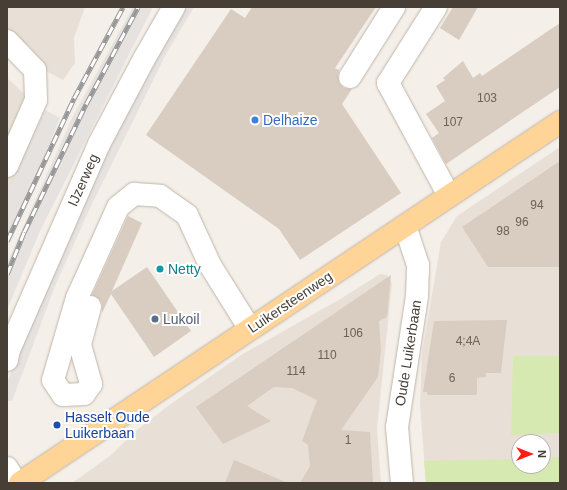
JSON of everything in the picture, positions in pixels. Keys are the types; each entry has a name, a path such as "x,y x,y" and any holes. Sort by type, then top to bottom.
{"main road":[{"name":"Luikersteenweg","path":"20,483 560,122"}],"street":[{"name":"IJzerweg","path":"7,360 9,350 99,144 144,59 174,7"},
{"path":"350,77 394,7"},
{"path":"436,7 388,84 449,196"},
{"path":"7,41 35,70 36,100 7,166"},
{"path":"90,307 80,345 91,384 84,394 63,395 54,380 77,298 118,207 134,194 160,196 187,215 210,265 250,329"},
{"name":"Oude Luikerbaan","path":"402,483 397,427 417,296 418,270 418,265 404,226"},
{"path":"7,468 16,483"}],"shaded area":[{"path":"7,7 85,7 74,38 75,63 63,80 46,71 30,47 7,30"},
{"path":"133,7 153,7 40,231 7,310 7,263 73,116"},
{"path":"183,7 194,7 166,54 90,208 55,286 12,401 7,401 7,383 30,321 119,126"},
{"path":"7,78 43,111 7,204"},
{"path":"45,110 60,118 7,247 7,195"},
{"path":"560,147 560,483 426,483 420,405 422,353 441,242 457,216"},
{"path":"380,274 387,275 392,283 377,429 381,483 72,483 111,455 137,430 168,406 241,355 342,298"}],"green space":[{"path":"513,356 560,356 560,433 511,434"},
{"path":"560,457 560,483 426,483 424,461 511,459 511,474 551,474 551,458"}],"building":[{"name":"Delhaize","path":"252,7 376,7 335,68 339,70 339,83 344,88 352,89 342,104 401,193 300,260 279,229 146,135 231,9 245,18"},
{"path":"453,7 478,7 459,40 440,28"},
{"path":"560,23 560,87 446,164 432,138 439,133 426,114 445,101 436,86 445,80 443,78 463,61 473,78 480,73 482,76"},
{"path":"560,161 560,267 488,267 462,227"},
{"path":"128,216 142,223 112,291 147,267 191,331 154,357 111,294 102,313 102,303 98,298 92,295"},
{"path":"391,275 387,317 379,321 381,350 378,377 341,430 370,432 373,483 300,483 310,466 308,445 302,441 317,400 292,388 274,387 247,406 271,421 223,444 196,407"},
{"path":"507,320 501,373 486,373 486,377 477,378 477,395 427,395 427,392 423,392 434,321"},
{"path":"234,460 288,483 225,483"}],"railway":[{"path":"7,241 74,98 123,7"},
{"path":"7,274 24,232 86,104 138,7"}],"place":[{"name":"Delhaize","path":"255,120"},
{"name":"Netty","path":"160,269"},
{"name":"Lukoil","path":"155,319"},
{"name":"Hasselt Oude Luikerbaan","path":"57,425"}]}
